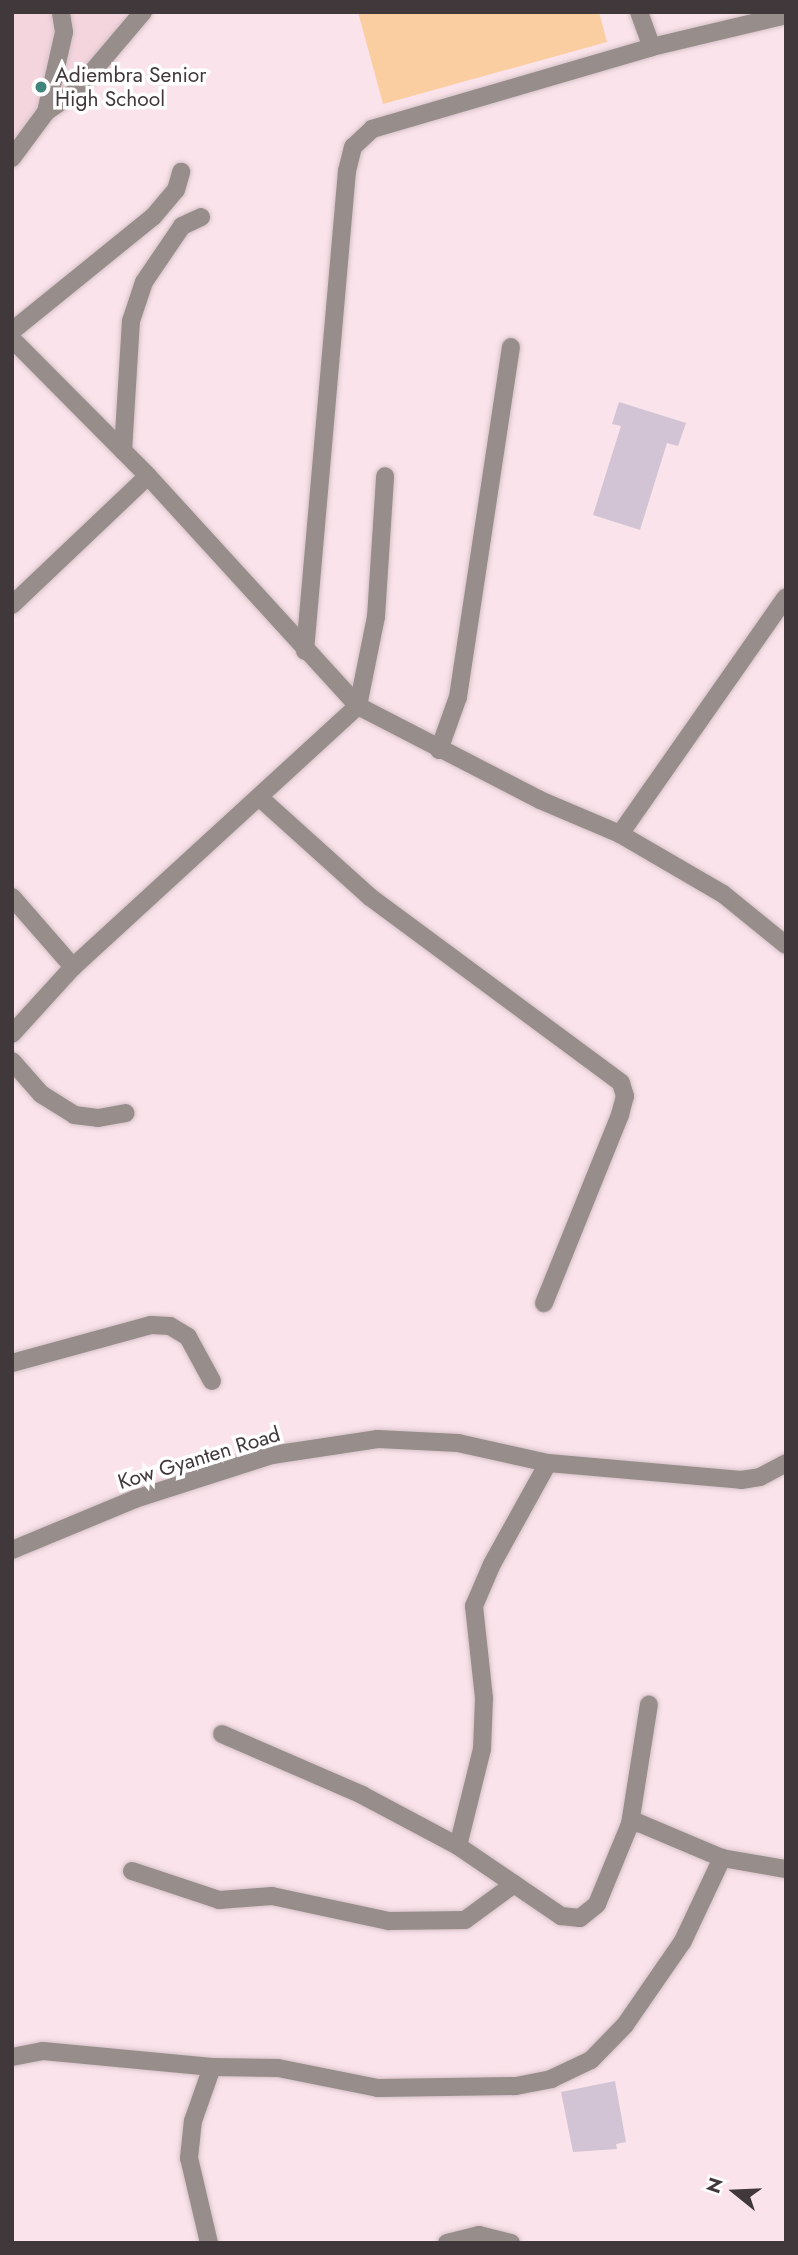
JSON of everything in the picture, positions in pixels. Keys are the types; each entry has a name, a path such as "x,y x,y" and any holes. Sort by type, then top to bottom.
{"street":[{"path":"46,112 64,32 61,12"},
{"path":"12,158 46,112 76,91 143,12"},
{"path":"639,12 652,47"},
{"path":"305,651 353,147 372,130 652,47 786,15"},
{"path":"12,331 153,217 176,190 181,172"},
{"path":"123,451 131,321 144,282 182,226 201,218"},
{"path":"12,339 148,475 305,651 358,706 439,750 620,834 723,894 786,944"},
{"path":"439,750 458,696 511,347"},
{"path":"12,605 148,475"},
{"path":"12,1034 73,967 358,706 376,617 385,477"},
{"path":"620,834 786,597"},
{"path":"259,797 370,897 621,1083 625,1096 621,1115 544,1303"},
{"path":"12,897 73,967"},
{"path":"12,1060 41,1094 74,1115 98,1118 126,1112"},
{"path":"12,1363 151,1325 170,1326 188,1337 212,1381"},
{"name":"Kow Gyanten Road","path":"12,1550 135,1499 272,1455 379,1439 458,1443 548,1462 741,1480 760,1477 786,1463"},
{"path":"458,1846 482,1749 484,1698 474,1606 492,1564 548,1462"},
{"path":"222,1734 362,1795 458,1846 561,1916 580,1918 597,1904 630,1824 649,1704"},
{"path":"630,1824 639,1823 722,1858 786,1869"},
{"path":"12,2057 43,2051 212,2067 278,2068 378,2088 516,2086 551,2079 591,2060 625,2025 683,1941 722,1858"},
{"path":"132,1871 219,1900 272,1896 389,1922 465,1920 514,1884"},
{"path":"209,2243 189,2158 194,2121 212,2067"},
{"path":"447,2243 479,2235 511,2243"}],"shaded area":[{"name":"Adiembra Senior High School","path":"12,12 135,12 12,149"},
{"path":"358,12 599,12 607,42 383,104"}],"building":[{"path":"619,402 686,423 678,446 667,443 640,530 593,515 621,426 612,424"},
{"path":"615,2081 626,2142 616,2144 617,2149 573,2152 561,2092"}],"place":[{"name":"Adiembra Senior High School","path":"41,87"}]}
